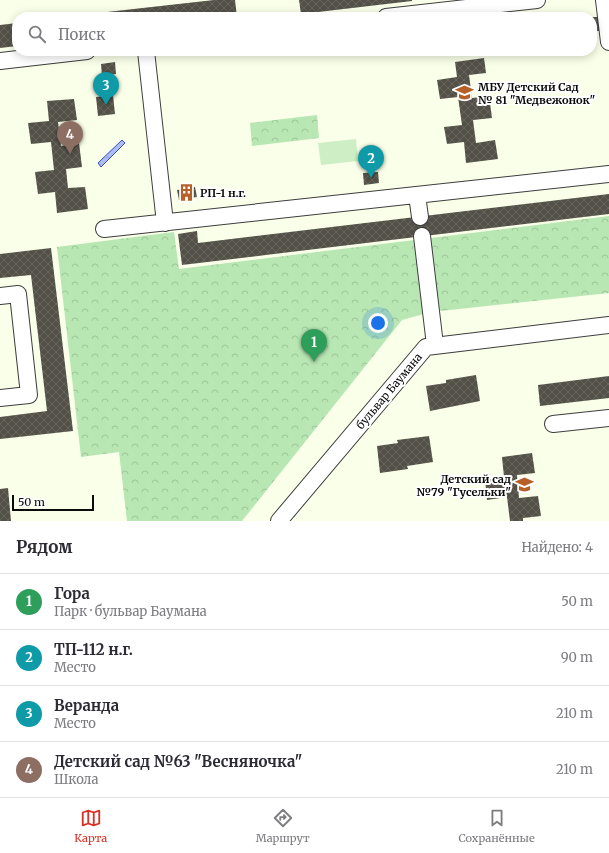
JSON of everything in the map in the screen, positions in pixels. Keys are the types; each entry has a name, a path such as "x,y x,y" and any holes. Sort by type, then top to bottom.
{"street":[{"path":"430,12 537,0"},
{"path":"604,0 609,42"},
{"path":"0,61 44,56"},
{"path":"147,56 165,223"},
{"path":"104,229 609,174"},
{"path":"417,195 420,217"},
{"path":"422,236 435,345"},
{"path":"0,296 18,294 29,395 0,398"},
{"name":"бульвар Баумана","path":"279,521 426,347 609,325"},
{"path":"553,424 609,418"}],"green space":[{"path":"317,115 319,138 252,146 250,123"},
{"path":"356,139 358,161 321,165 318,143"},
{"path":"609,216 609,293 431,312 402,320 242,521 127,521 119,452 81,457 57,247 174,232 179,269"}],"water":[{"path":"122,140 125,143 101,167 98,163"}],"building":[{"path":"214,0 235,0 236,12 107,12"},
{"path":"299,0 412,0 318,12 301,12"},
{"path":"597,17 598,17 600,31 597,31"},
{"path":"12,24 12,47 0,48 0,25"},
{"path":"484,58 486,73 469,75 472,98 489,96 492,118 473,120 476,143 495,140 498,159 466,163 464,142 447,144 444,127 462,125 458,97 440,99 437,80 457,77 455,62"},
{"path":"115,62 116,74 102,76 101,64"},
{"path":"113,95 115,114 98,116 96,97"},
{"path":"74,99 77,120 58,122 61,146 79,143 82,167 66,169 68,188 85,187 88,209 57,213 55,192 38,194 35,172 54,170 51,142 31,144 28,123 49,121 47,101"},
{"path":"378,172 379,183 364,185 363,173"},
{"name":"РП-1 н.г.","path":"195,187 197,197 179,200 177,190"},
{"path":"609,194 609,214 182,265 178,234 197,231 198,243"},
{"path":"51,248 73,431 0,439 0,417 47,411 31,275 0,278 0,254"},
{"path":"476,375 480,401 430,411 426,386 446,383 446,380"},
{"path":"609,376 609,398 540,406 538,385"},
{"path":"429,436 433,462 407,466 408,469 380,473 377,446 398,443 397,440"},
{"path":"532,453 535,473 517,475 519,498 538,496 541,516 523,518 523,521 510,521 507,497 487,500 485,479 504,477 502,457"},
{"path":"8,488 11,521 0,521 0,489"}],"place":[{"name":"МБУ Детский Сад № 81 \"Медвежонок\"","path":"465,93"},
{"name":"Веранда","path":"106,105"},
{"name":"Детский сад №63 \"Весняночка\"","path":"70,154"},
{"name":"ТП-112 н.г.","path":"371,178"},
{"name":"РП-1 н.г.","path":"187,193"},
{"name":"Гора","path":"314,362"},
{"name":"Детский сад №79 \"Гусельки\"","path":"524,485"}]}
